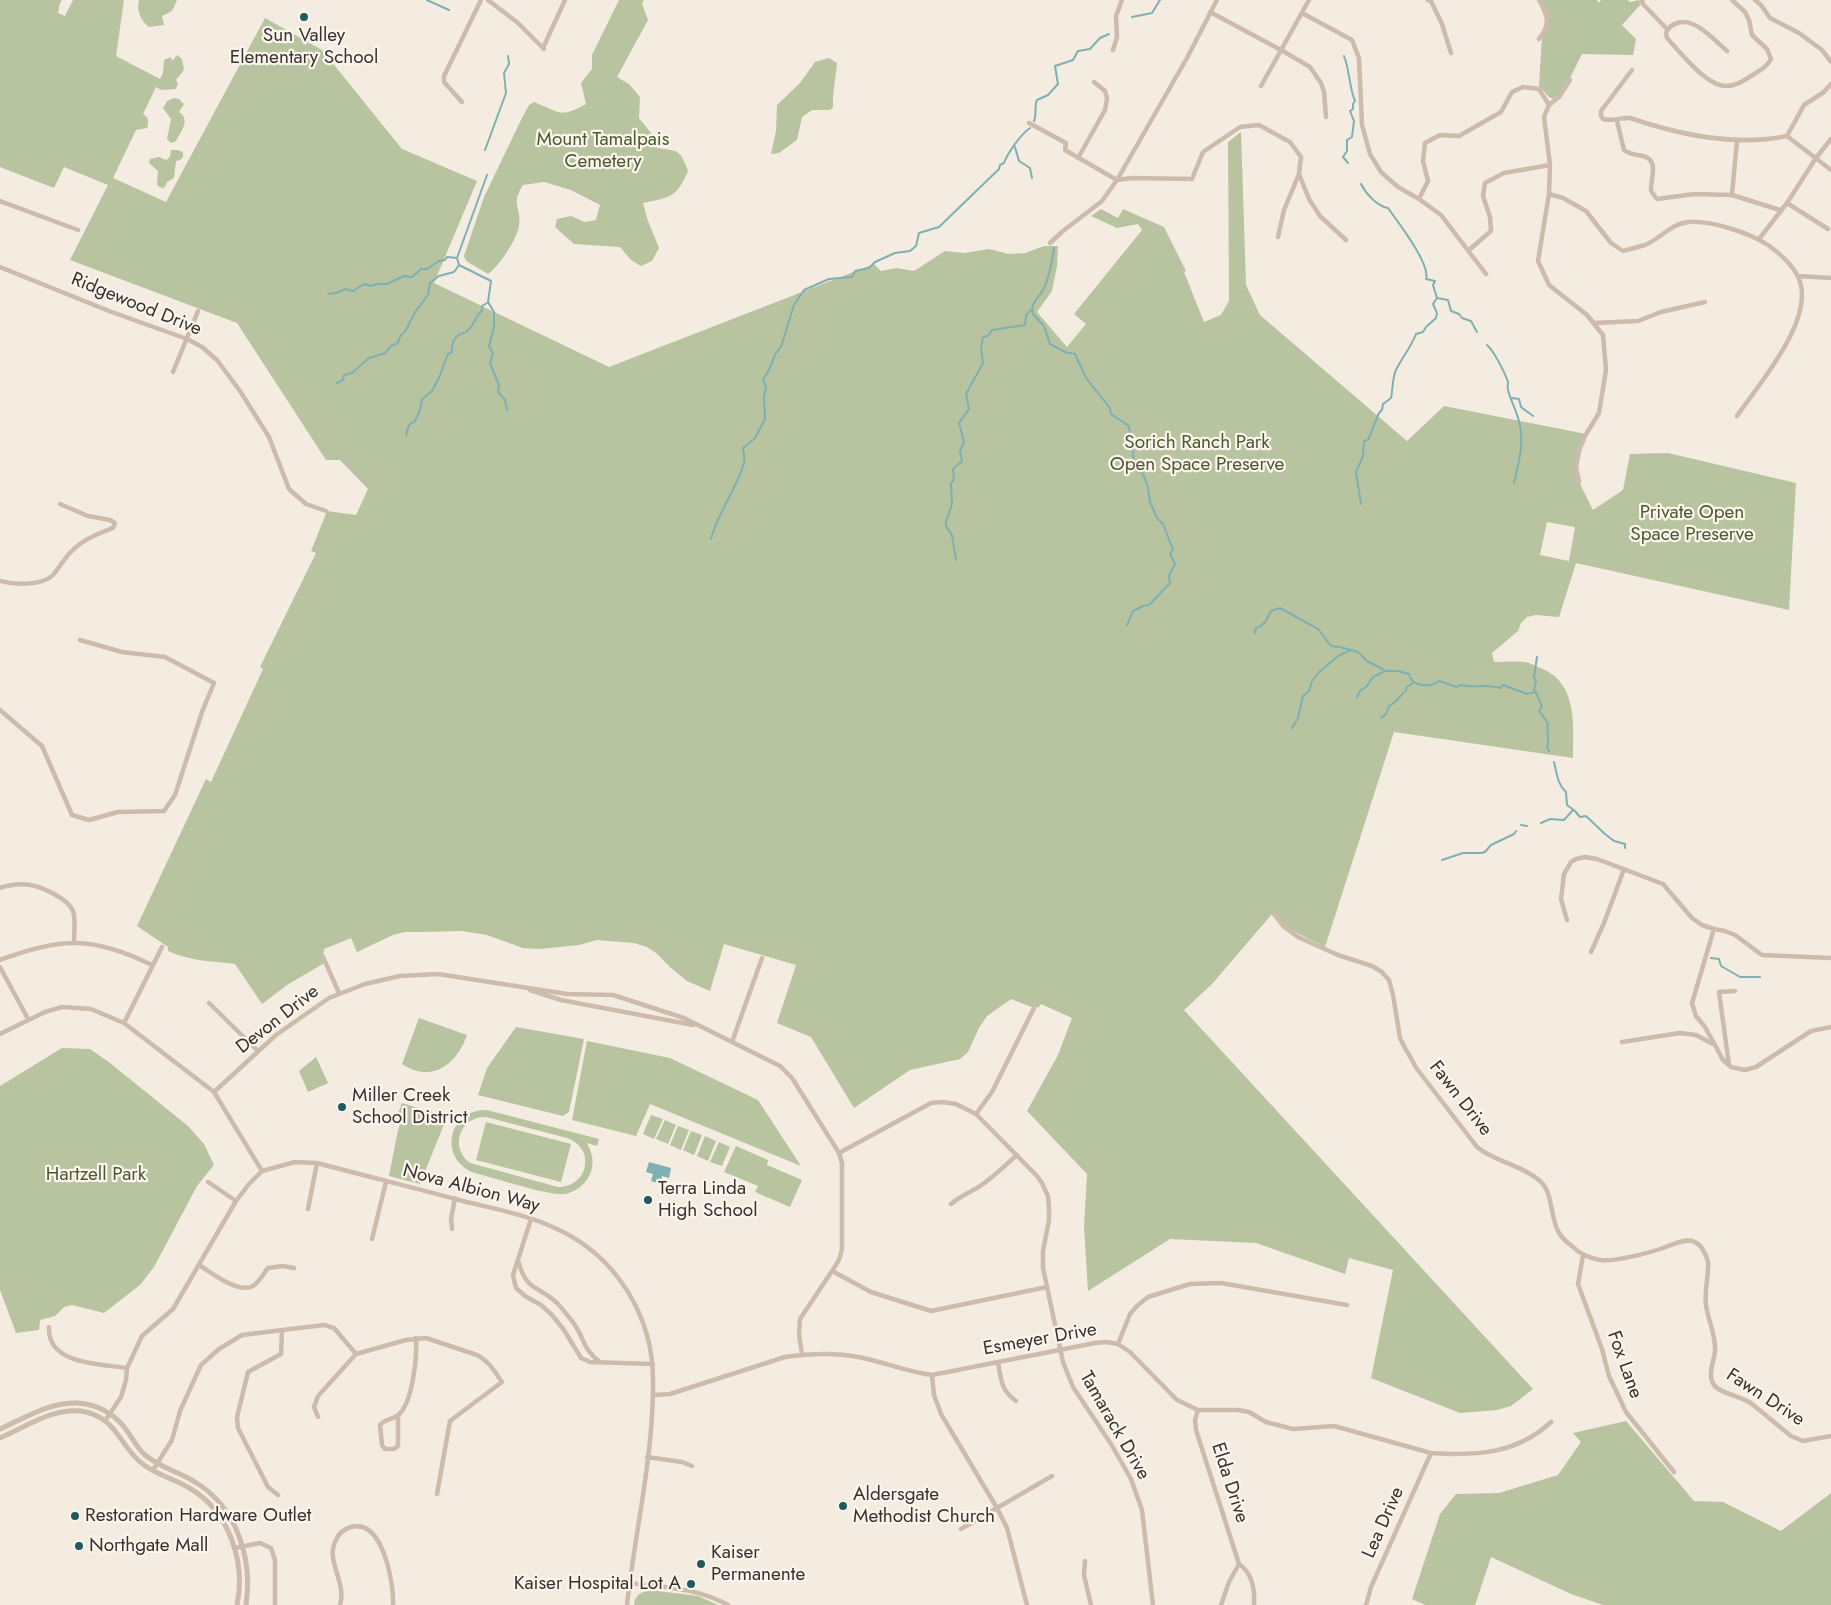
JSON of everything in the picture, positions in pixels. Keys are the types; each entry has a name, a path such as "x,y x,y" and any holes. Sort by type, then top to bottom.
{"street":[{"path":"462,102 444,82 444,76 481,0"},
{"path":"488,0 518,23 544,48 565,0"},
{"path":"1113,50 1117,37 1116,16 1122,0"},
{"path":"1050,243 1102,201 1117,180 1187,58 1217,0"},
{"path":"1262,86 1309,0"},
{"path":"1428,0 1431,1 1442,24 1451,53"},
{"path":"1539,0 1545,11 1547,21 1547,30 1539,39"},
{"path":"1642,0 1643,4 1667,29"},
{"path":"1667,29 1667,38 1705,77 1720,85 1738,84 1765,67 1771,58 1767,49 1752,35 1745,12 1732,0"},
{"path":"1755,0 1761,4 1770,18 1799,33 1822,50 1831,62"},
{"path":"1210,12 1281,50 1310,68 1315,73 1324,92 1326,118"},
{"path":"1302,13 1352,40 1359,58 1362,125 1370,154 1381,172 1398,187 1419,199 1440,215 1486,274"},
{"path":"1667,29 1678,23 1692,24 1727,50"},
{"path":"1632,70 1601,111 1600,116 1603,119 1617,121 1626,117 1674,132 1737,140 1774,139 1787,136 1804,105 1824,92 1831,84"},
{"path":"1570,80 1559,97 1549,105 1544,117 1550,165 1549,194 1538,261 1549,285 1588,315 1603,335 1606,370 1599,413 1585,436 1579,451 1576,467 1579,482"},
{"path":"1078,158 1105,110 1105,91 1094,82"},
{"path":"1419,199 1428,181 1423,161 1425,143 1440,135 1459,136 1501,112 1512,92 1523,87 1539,89 1549,105"},
{"path":"1617,121 1624,150 1630,154 1645,156 1650,160 1653,173 1651,191 1657,199 1694,194 1732,195 1780,210"},
{"path":"1029,123 1066,143 1065,150 1117,180 1132,178 1192,179 1203,152 1240,127 1259,125 1290,142 1301,157 1299,174 1284,210 1278,237"},
{"path":"1787,136 1831,170"},
{"path":"1759,239 1787,203 1816,158 1831,139"},
{"path":"1732,195 1737,140"},
{"path":"1469,250 1491,231 1490,217 1483,196 1485,182 1504,173 1550,165"},
{"path":"1299,174 1309,199 1320,216 1346,240"},
{"path":"1549,194 1563,198 1586,211 1611,243 1623,251 1647,244 1663,232 1688,222 1720,225 1759,239 1785,259 1798,276 1801,288 1801,302 1793,332 1786,346 1736,416"},
{"path":"0,201 78,230"},
{"path":"1787,203 1828,229"},
{"name":"Ridgewood Drive","path":"0,266 108,311 187,339 202,347 218,360 269,437 289,489 306,504 326,512"},
{"path":"1798,276 1831,278"},
{"path":"1594,323 1638,321 1661,312 1705,302"},
{"path":"173,372 198,311"},
{"path":"0,581 8,584 24,584 46,580 75,548 86,540 113,528 115,525 110,520 88,516 60,504"},
{"path":"0,710 42,746 72,815 89,820 118,812 164,811 175,796 202,712 214,684 165,657 122,652 80,640"},
{"path":"1567,920 1561,899 1564,874 1571,862 1576,858 1585,857 1597,859 1663,884 1692,918 1702,925 1735,935 1762,955 1831,958"},
{"path":"1590,952 1604,924 1624,869"},
{"path":"0,888 20,884 36,885 68,903 74,912 74,942"},
{"name":"Fawn Drive","path":"1274,914 1283,926 1298,936 1338,955 1372,966 1386,977 1390,982 1400,1038 1417,1069 1476,1147 1486,1155 1529,1174 1541,1182 1557,1229 1562,1238 1582,1255 1601,1260 1616,1260 1681,1242 1692,1241 1698,1244 1708,1262 1706,1302 1714,1335 1715,1350 1711,1376 1715,1387 1746,1399 1791,1436 1804,1441 1831,1436"},
{"path":"1714,929 1692,1003 1696,1016 1705,1027 1719,1054 1730,1066 1739,1070 1750,1069 1811,1031 1831,1027"},
{"path":"0,960 28,949 74,942 109,947 152,965"},
{"path":"124,1022 162,947"},
{"path":"323,957 339,993"},
{"path":"732,1042 762,958"},
{"path":"0,967 28,1019"},
{"name":"Devon Drive","path":"214,1092 258,1051 296,1020 339,993 365,984 400,976 438,974 567,994 613,995 684,1018 780,1066 787,1072 839,1153 842,1163 842,1249 832,1272 800,1319 799,1335 802,1354"},
{"name":"Devon Drive","path":"516,986 561,1000 643,1014 702,1027"},
{"path":"1730,1066 1719,992 1735,991"},
{"path":"209,1003 258,1051"},
{"path":"0,1034 28,1019 62,1007 92,1009 124,1022 214,1092 262,1171 236,1201 173,1309 142,1336 127,1368 124,1388 105,1421"},
{"path":"976,1114 992,1092 1034,1008"},
{"path":"1622,1042 1680,1033 1696,1035 1715,1045"},
{"name":"Tamarack Drive","path":"839,1153 931,1103 956,1104 976,1114 1037,1176 1048,1196 1049,1220 1043,1251 1043,1268 1060,1350 1067,1374 1074,1387 1131,1479 1142,1510 1152,1605"},
{"path":"951,1204 962,1195 978,1188 1017,1155"},
{"name":"Nova Albion Way","path":"262,1171 294,1162 317,1163 530,1218 558,1229 582,1243 617,1276 640,1314 650,1345 653,1364 653,1395 648,1457 627,1605"},
{"path":"308,1209 317,1163"},
{"path":"208,1182 236,1201"},
{"path":"372,1239 386,1182"},
{"path":"452,1229 451,1219 455,1198"},
{"path":"530,1218 519,1261 513,1275 516,1288 552,1315 564,1330 581,1358 590,1362 601,1363 653,1364"},
{"name":"Fox Lane","path":"1582,1255 1578,1284 1602,1349 1609,1376 1626,1412 1674,1472"},
{"path":"519,1261 522,1276 532,1288 556,1302 574,1323 589,1354 601,1363"},
{"path":"199,1265 235,1286 246,1288 254,1285 268,1268 283,1266 294,1268"},
{"path":"832,1272 871,1292 932,1311 1047,1287"},
{"path":"1118,1344 1130,1314 1137,1306 1148,1297 1190,1284 1221,1283 1347,1305"},
{"path":"152,1470 172,1440 180,1411 201,1365 219,1349 242,1335 324,1325 334,1328 356,1354"},
{"path":"49,1326 48,1333 55,1347 68,1358 127,1368"},
{"path":"278,1495 268,1487 238,1428 237,1417 248,1372 281,1354 282,1331"},
{"path":"398,1416 384,1420 380,1425 382,1445 385,1449 394,1449 398,1446 398,1416 408,1400 414,1377 416,1338"},
{"path":"318,1417 314,1407 318,1396 356,1354 416,1338 426,1338 484,1358 502,1382 450,1421 437,1494"},
{"name":"Esmeyer Drive","path":"653,1395 670,1394 785,1357 802,1354 834,1353 864,1358 911,1372 932,1375 1106,1342 1118,1344 1130,1352 1176,1400 1198,1410 1238,1410 1249,1412 1266,1422 1293,1429 1334,1426 1431,1454 1480,1453 1507,1448 1539,1433 1551,1422"},
{"path":"998,1362 1003,1389 1007,1395 1016,1401"},
{"path":"932,1375 934,1395 940,1414 997,1508 1006,1528 1027,1605"},
{"path":"0,1429 60,1404 87,1404 110,1414 120,1422 143,1454 156,1463 198,1483 229,1516 243,1545 248,1579 246,1605"},
{"name":"Elda Drive","path":"1198,1410 1195,1420 1196,1430 1239,1564 1244,1568 1252,1582 1254,1605"},
{"path":"0,1438 62,1412 85,1412 105,1421 120,1435 138,1460 152,1470 182,1483 202,1497 222,1520 235,1548 240,1579 237,1605"},
{"name":"Lea Drive","path":"1366,1605 1371,1586 1431,1454"},
{"path":"648,1457 682,1462 692,1466"},
{"path":"960,1529 1052,1476"},
{"path":"340,1605 341,1585 332,1551 338,1535 353,1526 370,1530 380,1543 392,1584 393,1605"},
{"path":"235,1548 260,1543 266,1545 274,1554 275,1605"},
{"path":"1085,1561 1084,1575 1091,1605"},
{"path":"1221,1605 1229,1582 1239,1564"},
{"path":"629,1583 698,1592 714,1597 728,1605"}],"green space":[{"path":"0,0 62,0 58,13 65,16 73,0 124,0 116,56 160,79 163,73 164,60 171,57 172,61 177,55 182,59 184,70 176,80 178,84 176,89 161,90 156,87 143,114 148,120 147,128 136,130 113,178 166,202 265,18 322,50 402,149 477,181 434,283 609,367 874,264 881,271 896,268 914,271 945,251 964,253 989,249 1009,254 1025,253 1044,246 1058,246 1057,266 1052,291 1037,312 1067,347 1086,324 1074,314 1142,230 1138,224 1117,228 1091,216 1101,209 1118,218 1123,209 1164,227 1186,271 1184,272 1204,322 1221,315 1229,301 1228,142 1241,132 1246,285 1260,315 1407,441 1444,406 1586,434 1576,467 1579,482 1593,510 1623,490 1630,454 1668,453 1796,483 1789,610 1576,563 1559,617 1536,615 1527,617 1521,623 1518,631 1492,653 1494,662 1530,663 1554,676 1562,685 1568,695 1573,720 1573,758 1394,732 1325,947 1283,926 1272,914 1212,984 1184,1010 1533,1389 1511,1406 1497,1410 1460,1413 1371,1378 1393,1270 1349,1258 1345,1274 1256,1243 1170,1239 1088,1291 1084,1226 1087,1174 1027,1111 1058,1055 1072,1018 1041,1004 1039,1007 1034,1008 1011,999 987,1016 968,1052 960,1059 910,1070 854,1108 811,1037 777,1023 796,965 724,944 710,991 687,981 656,953 647,947 634,943 597,940 579,945 540,949 523,948 487,935 462,931 405,932 393,935 357,952 351,938 324,949 323,957 326,962 287,985 262,1004 235,964 193,959 168,951 168,947 137,926 206,779 211,782 263,669 260,667 316,553 311,551 327,511 356,515 368,489 340,460 326,460 237,323 70,260 108,185 64,167 54,188 0,167","holes":["1547,522 1575,527 1569,561 1540,555"]},
{"path":"139,0 177,0 172,11 162,16 164,25 149,27 140,15 138,8"},
{"name":"Mount Tamalpais Cemetery","path":"619,0 644,0 642,4 648,20 617,77 629,84 640,97 639,118 651,133 657,148 675,151 681,155 688,171 680,187 671,195 643,203 659,248 652,261 641,266 631,260 620,247 574,244 555,227 557,219 571,216 585,222 596,220 600,205 571,190 544,182 523,185 517,197 520,220 515,239 497,265 488,274 466,261 464,256 484,197 529,105 534,102 565,113 586,104 581,83 592,69 592,55"},
{"path":"1539,0 1597,0 1599,3 1601,0 1628,0 1630,2 1639,0 1641,4 1622,25 1636,39 1633,55 1582,54 1564,90 1553,99 1549,97 1539,86 1542,36 1547,21"},
{"path":"829,58 837,63 833,107 830,110 812,110 802,117 797,140 779,153 771,154 776,131 777,105 800,83 815,62"},
{"path":"174,98 179,99 184,104 179,112 183,115 185,122 176,141 171,143 167,139 171,119 163,108 167,101"},
{"path":"171,150 183,152 183,157 176,161 174,178 167,182 164,188 159,187 157,184 158,171 149,163 150,159 159,157 166,160 170,157"},
{"path":"419,1018 467,1035 457,1055 442,1068 423,1072 413,1070 402,1064"},
{"path":"516,1027 584,1039 569,1112 563,1116 478,1095 487,1068"},
{"path":"587,1041 670,1058 758,1100 801,1166 650,1104 636,1136 572,1120"},
{"name":"Hartzell Park","path":"62,1048 90,1049 110,1063 188,1126 204,1144 214,1165 197,1186 154,1267 140,1285 104,1313 72,1305 64,1307 55,1316 40,1320 39,1330 16,1333 0,1290 0,1086"},
{"path":"316,1057 328,1083 308,1092 299,1071"},
{"path":"402,1103 447,1117 420,1184 389,1176 401,1122 396,1119"},
{"path":"487,1110 599,1139 597,1146 587,1143 592,1155 593,1164 591,1172 579,1188 565,1194 557,1194 534,1190 475,1173 463,1167 456,1158 452,1147 452,1136 456,1126 463,1118 473,1112","holes":["486,1117 567,1138 576,1143 582,1150 585,1166 577,1181 558,1187 470,1163 460,1149 459,1141 464,1127 477,1118"]},
{"path":"651,1115 663,1119 654,1139 643,1134"},
{"path":"665,1120 676,1125 668,1144 656,1139"},
{"path":"486,1122 571,1144 561,1182 476,1160"},
{"path":"678,1126 689,1130 681,1150 670,1145"},
{"path":"691,1131 702,1135 694,1155 683,1150"},
{"path":"705,1136 716,1141 708,1161 697,1156"},
{"path":"719,1142 730,1147 722,1166 710,1162"},
{"path":"736,1146 768,1160 767,1165 802,1180 790,1207 755,1192 758,1186 724,1172"},
{"path":"1626,1421 1694,1501 1723,1502 1781,1531 1831,1493 1831,1605 1603,1605 1571,1594 1491,1557 1475,1605 1425,1605 1412,1599 1440,1514 1456,1494 1499,1493 1558,1475 1581,1442 1573,1433"},
{"path":"650,1590 698,1596 718,1605 634,1605 639,1594"}],"water":[{"path":"649,1162 671,1168 669,1178 662,1176 661,1184 651,1181 653,1174 646,1172"}],"waterway":[{"path":"427,0 449,10"},
{"path":"1132,17 1152,13 1160,0"},
{"path":"1034,121 1037,100 1048,95 1058,84 1055,66 1073,60 1078,51 1090,49 1100,38 1109,34"},
{"path":"485,150 506,93 504,73 509,64 508,56"},
{"path":"1344,56 1355,101 1353,109 1350,111 1354,121 1352,137 1347,140 1347,151 1343,157 1348,163"},
{"path":"711,539 741,473 744,461 743,448 755,438 765,419 764,397 766,387 763,379 769,371 775,354 781,347 794,305 804,290 829,279 852,277 855,271 869,268 875,262 895,253 910,251 916,246 919,233 939,227 999,169 1015,144 1030,128"},
{"path":"1015,147 1019,161 1030,168 1032,178"},
{"path":"487,175 457,258 459,265 491,281 488,302 494,312 494,327 489,346 493,354 490,363 499,385 498,392 505,400 507,410"},
{"path":"1361,184 1372,199 1388,208 1419,253 1426,272 1426,279 1435,281 1433,285 1437,298 1433,304 1437,313 1436,318 1423,332 1416,334 1396,370 1391,398 1383,404 1368,440 1364,441 1363,456 1356,472 1361,504"},
{"path":"1054,248 1047,281 1034,304 1033,314 1044,326 1050,344 1065,352 1075,354 1086,378 1110,408 1111,414 1129,426 1130,435 1125,440 1133,451 1134,469 1143,474 1148,487 1150,502 1157,518 1163,524 1173,550 1170,554 1175,564 1169,576 1170,583 1149,605 1133,611 1127,625"},
{"path":"328,294 346,289 353,291 364,284 371,286 387,284 404,276 412,277 421,269 427,269 439,261 445,260 447,257 457,258"},
{"path":"337,383 343,380 344,375 352,373 369,358 385,353 392,345 397,344 415,312 428,295 430,283 439,276 454,272 459,265"},
{"path":"1437,298 1448,300 1451,311 1471,321 1477,332"},
{"path":"406,435 409,425 415,421 420,410 422,399 432,391 439,378 448,354 452,352 454,340 457,336 470,329 482,311 482,306 487,303"},
{"path":"956,560 952,535 946,526 946,521 952,504 951,484 954,479 953,469 962,461 960,451 964,442 959,423 969,409 966,394 983,363 981,349 983,337 988,336 992,330 1025,325 1026,315 1031,310"},
{"path":"1487,345 1507,378 1508,390 1520,426 1521,448 1514,483"},
{"path":"1512,398 1519,399 1521,407 1533,416"},
{"path":"1255,633 1256,628 1264,623 1271,611 1280,608 1318,629 1331,646 1358,652 1367,661 1386,671 1398,671 1409,674 1417,684 1431,685 1439,681 1457,687 1460,685 1500,688 1503,685 1527,694 1535,692"},
{"path":"1292,728 1298,718 1303,696 1309,691 1312,681 1318,673 1338,656 1351,650"},
{"path":"1537,657 1534,689 1542,708 1539,710 1548,724 1547,747 1549,751"},
{"path":"1357,697 1373,677 1385,671"},
{"path":"1381,718 1386,714 1389,706 1413,683"},
{"path":"1554,762 1559,782 1566,792 1567,805 1580,817 1586,816 1614,841 1625,844 1625,848"},
{"path":"1541,823 1550,819 1564,820 1573,810"},
{"path":"1521,825 1527,826"},
{"path":"1442,860 1463,853 1485,852 1491,845 1514,834 1516,831"},
{"path":"1711,958 1719,959 1721,966 1740,977 1760,977"}],"place":[{"name":"Sun Valley Elementary School","path":"304,17"},
{"name":"Miller Creek School District","path":"342,1107"},
{"name":"Terra Linda High School","path":"648,1200"},
{"name":"Aldersgate Methodist Church","path":"843,1506"},
{"name":"Restoration Hardware Outlet","path":"75,1516"},
{"name":"Northgate Mall","path":"79,1546"},
{"name":"Kaiser Permanente","path":"701,1564"},
{"name":"Kaiser Hospital Lot A","path":"691,1584"}],"park label":[{"name":"Sorich Ranch Park Open Space Preserve","path":"1197,454"},
{"name":"Private Open Space Preserve","path":"1692,524"}]}
